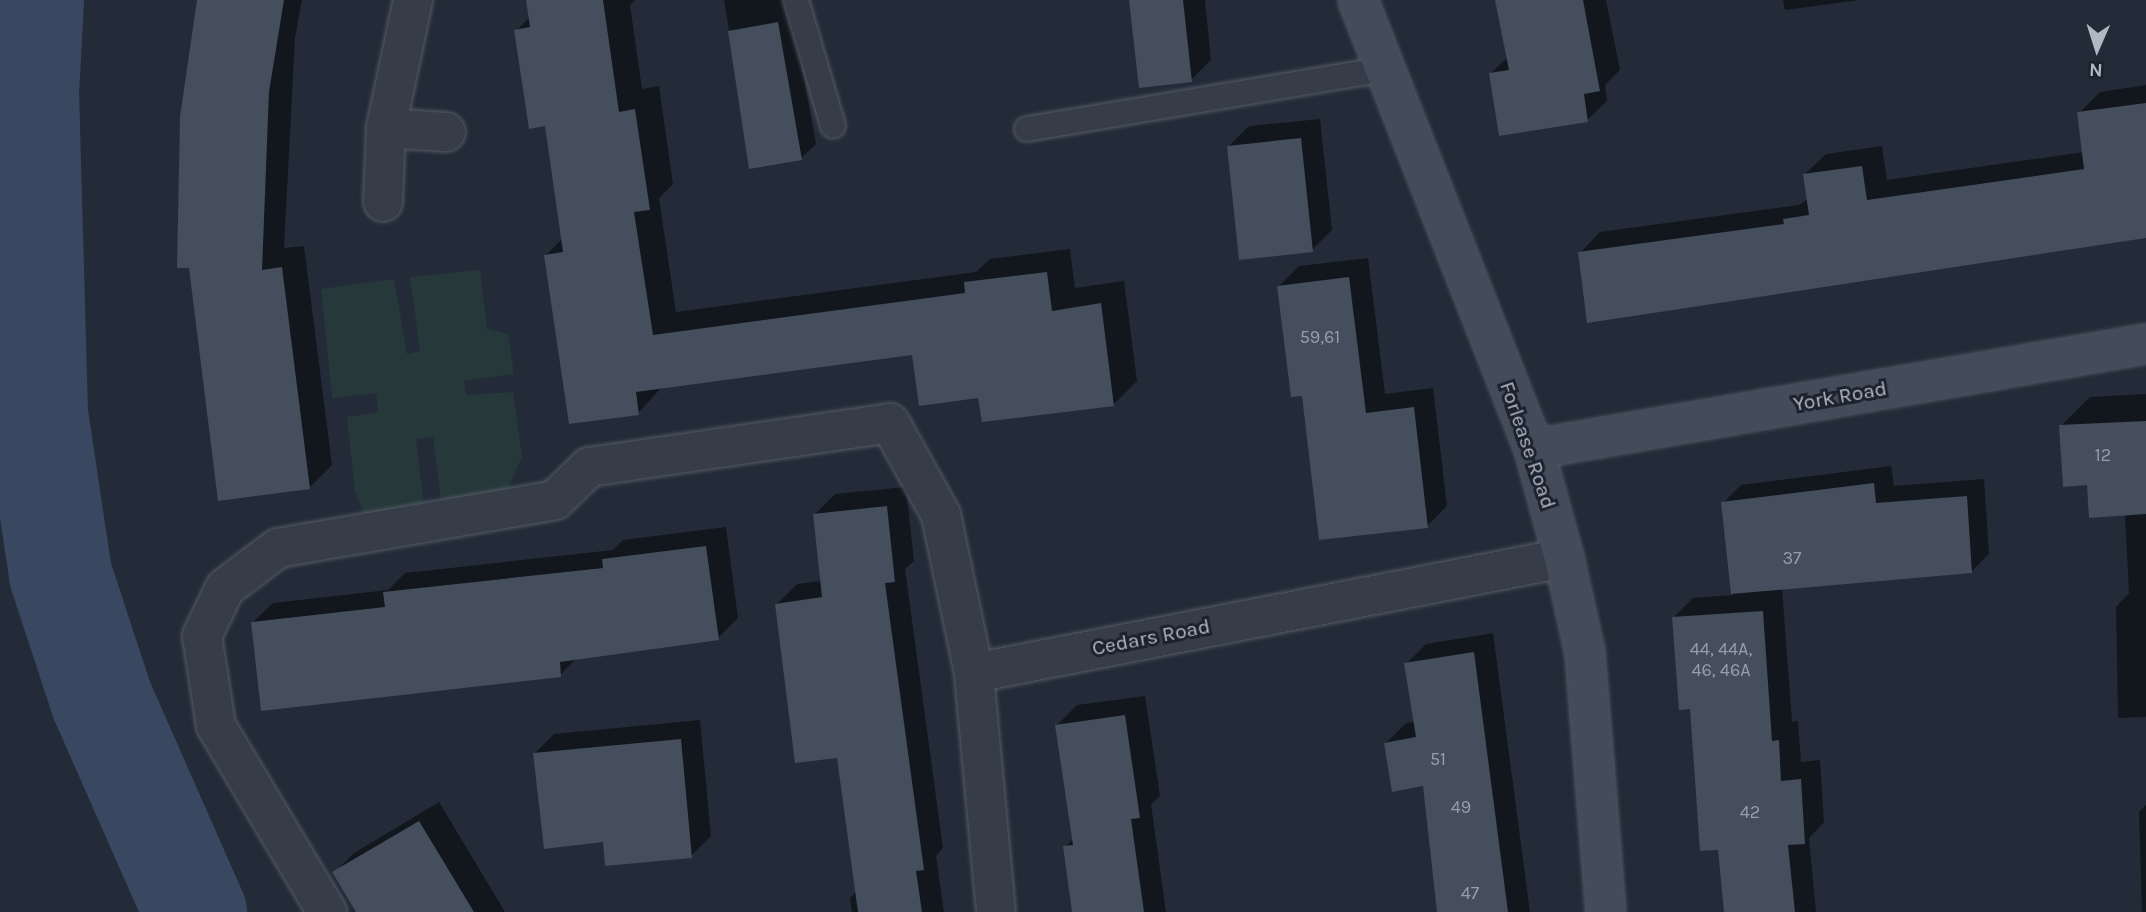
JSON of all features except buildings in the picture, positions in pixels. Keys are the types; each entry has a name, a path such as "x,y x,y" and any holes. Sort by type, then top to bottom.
{"street":[{"path":"383,202 386,128 413,0"},
{"name":"Forlease Road","path":"1358,0 1534,449 1564,558 1585,653 1606,912"},
{"path":"386,128 446,132"},
{"name":"York Road","path":"1534,449 2146,344"},
{"path":"327,912 216,726 202,636 225,588 278,548 555,500 589,467 890,423 941,514 974,673 996,912"},
{"name":"Cedars Road","path":"974,673 1564,558"}],"lane":[{"path":"796,0 833,126"},
{"path":"1027,129 1386,69"}],"shaded area":[{"path":"480,270 487,329 508,334 514,374 464,381 466,395 513,392 522,457 506,492 443,516 433,437 416,439 425,516 369,526 355,492 347,417 378,412 376,393 332,398 321,289 394,279 407,354 420,351 410,277"}],"waterway":[{"path":"32,0 27,91 36,413 60,574 101,699 195,912"}]}
